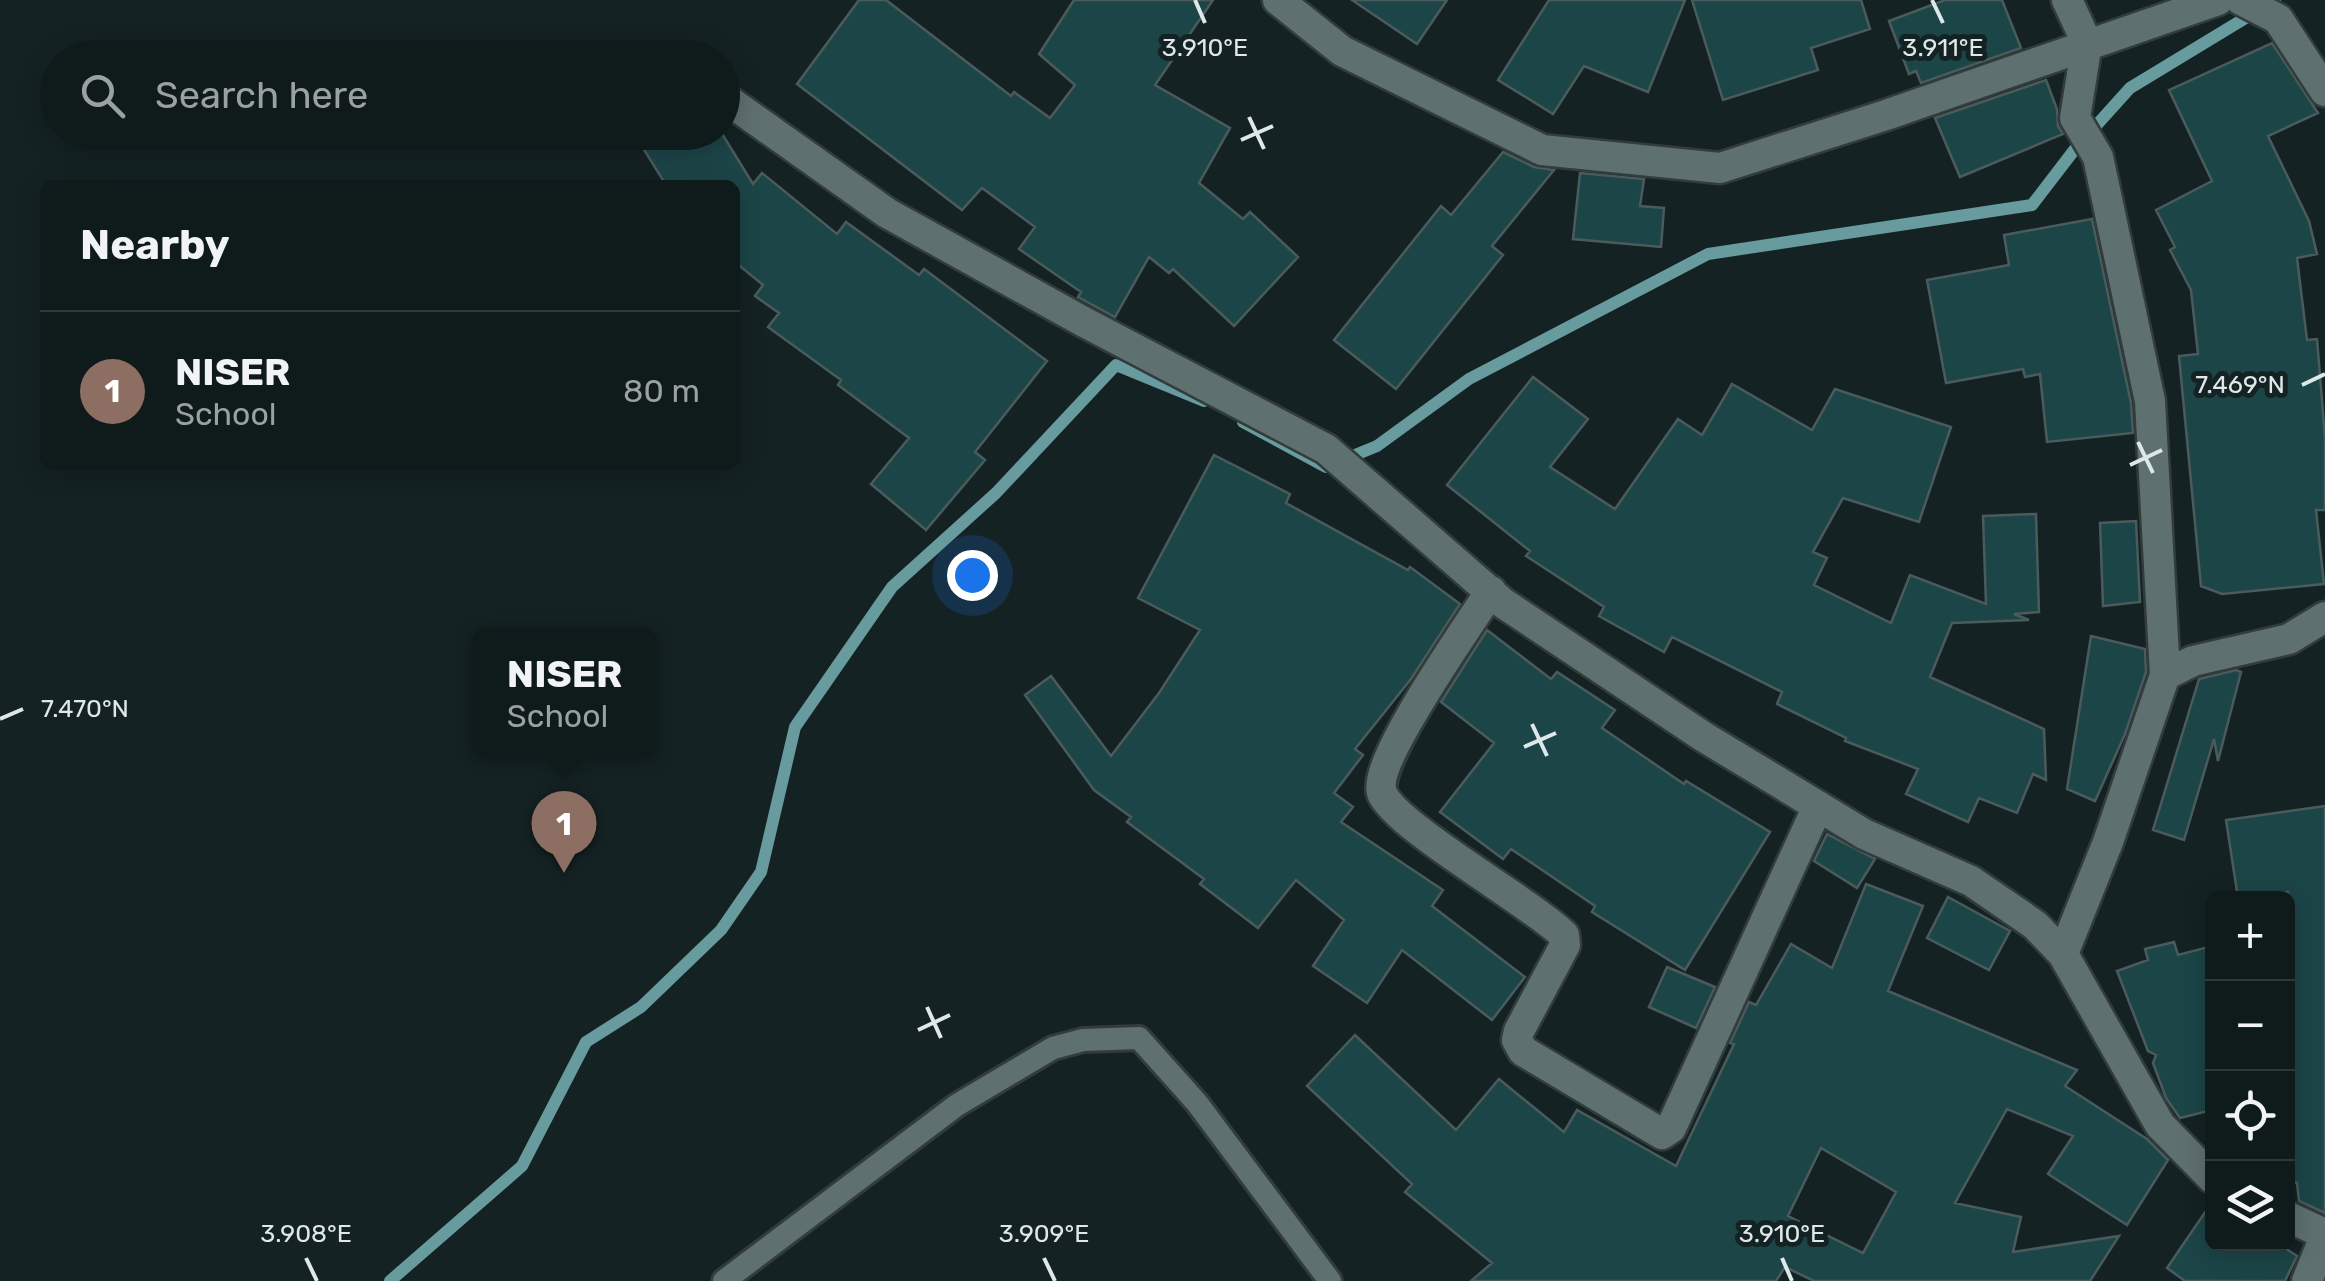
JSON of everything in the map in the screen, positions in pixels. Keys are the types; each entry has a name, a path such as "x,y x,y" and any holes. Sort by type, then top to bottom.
{"street":[{"path":"1278,0 1342,51 1542,150 1720,168 1886,115 2087,43 2235,2 2278,19 2325,91"},
{"path":"2063,954 2108,842 2165,675 2150,401 2098,157 2074,118 2087,43 2067,0"},
{"path":"740,109 887,212 1036,297 1326,449 1519,614 1704,737 1864,834 1972,881 2034,925 2063,954 2160,1125 2205,1171"},
{"path":"1491,591 1436,673 1388,758 1381,783 1392,806 1564,935 1565,945 1519,1031 1517,1040 1522,1051 1662,1134 1671,1128 1818,806"},
{"path":"2165,675 2193,661 2289,639 2325,617"},
{"path":"2295,1220 2325,1235 2306,1281"}],"lane":[{"path":"724,1281 957,1105 1053,1048 1083,1040 1140,1038 1197,1103 1330,1281"}],"building":[{"path":"859,0 886,0 1011,96 1014,92 1050,118 1075,85 1039,54 1074,0 1213,0 1155,85 1230,128 1199,183 1243,219 1250,212 1298,257 1234,326 1173,269 1169,273 1149,257 1115,317 1078,297 1081,292 1019,249 1035,227 982,188 962,210 797,84"},
{"path":"1352,0 1447,0 1417,44"},
{"path":"1549,0 1685,0 1648,92 1584,66 1553,114 1498,80"},
{"path":"1692,0 1861,0 1870,29 1811,48 1818,70 1723,100"},
{"path":"1945,0 2002,0 2021,48 1921,83 1916,71 1909,74 1889,21"},
{"path":"2272,43 2318,113 2268,136 2309,221 2317,254 2297,258 2307,340 2317,339 2325,438 2325,510 2316,510 2324,584 2222,594 2201,586 2179,356 2198,354 2191,290 2170,250 2175,247 2156,210 2212,181 2169,90"},
{"path":"2046,80 2063,134 1960,177 1935,118"},
{"path":"644,150 732,150 753,184 762,173 837,234 846,222 919,275 924,269 1047,361 975,452 985,460 926,530 871,484 909,438 838,385 841,380 768,327 779,313 755,296 763,285 740,266 740,180 663,180"},
{"path":"1503,152 1534,167 1554,170 1492,246 1503,255 1396,389 1334,340 1441,206 1451,215"},
{"path":"1580,173 1644,179 1640,206 1664,208 1661,247 1573,239"},
{"path":"2092,219 2131,403 2133,433 2047,442 2040,374 2025,377 2023,369 1946,383 1927,280 2009,265 2004,235"},
{"path":"1533,377 1588,419 1550,467 1615,509 1678,419 1702,435 1732,384 1812,430 1835,389 1951,427 1919,522 1843,498 1813,552 1827,558 1814,585 1891,623 1910,575 1986,604 1983,516 2036,514 2039,612 2014,614 2029,620 1952,623 1930,677 2044,729 2046,780 2033,774 2017,813 1979,798 1968,822 1906,794 1918,769 1845,741 1846,738 1777,704 1782,692 1672,637 1664,652 1599,616 1604,607 1526,556 1530,551 1447,485"},
{"path":"1214,455 1290,494 1286,503 1408,570 1410,567 1460,604 1411,679 1355,749 1363,755 1334,793 1353,807 1341,822 1443,890 1432,906 1525,977 1492,1020 1402,950 1367,1003 1313,966 1344,920 1296,880 1258,928 1200,884 1204,879 1127,822 1131,817 1094,790 1025,695 1051,676 1111,756 1200,630 1138,598"},
{"path":"2136,521 2140,602 2103,606 2100,523"},
{"path":"1487,630 1551,679 1557,672 1615,710 1602,728 1684,784 1686,781 1770,832 1685,970 1592,912 1595,906 1511,849 1503,859 1440,812 1494,743 1441,702"},
{"path":"2091,636 2145,649 2146,672 2125,734 2095,801 2067,789"},
{"path":"2241,672 2218,761 2214,739 2184,840 2153,830 2199,679"},
{"path":"2325,806 2325,1213 2299,1201 2295,1182 2295,891 2237,891 2226,820"},
{"path":"1827,834 1875,859 1857,888 1814,861"},
{"path":"1866,884 1923,906 1888,991 2077,1070 2065,1086 2147,1139 2168,1160 2127,1225 2048,1174 2073,1136 2007,1109 1955,1203 2021,1217 2013,1252 2119,1236 2090,1281 1814,1281 1785,1267 1776,1281 1471,1281 1492,1263 1405,1192 1412,1184 1307,1086 1355,1035 1456,1130 1499,1079 1564,1132 1577,1110 1676,1166 1734,1044 1730,1043 1749,1002 1756,1005 1791,944 1832,968","holes":["1821,1148 1896,1192 1863,1253 1788,1216"]},
{"path":"1948,897 2010,931 1989,970 1927,938"},
{"path":"2174,942 2178,955 2205,948 2205,1112 2180,1118 2166,1098 2153,1063 2156,1055 2148,1051 2117,971 2148,960 2145,949"},
{"path":"1667,967 1715,987 1696,1028 1649,1007"},
{"path":"2205,1212 2205,1251 2290,1251 2297,1256 2285,1281 2185,1281 2167,1268"}],"waterway":[{"path":"1243,422 1326,467 1377,446 1469,379 1708,254 2032,205 2130,88 2275,0"},
{"path":"390,1281 522,1166 586,1042 641,1007 721,930 761,872 795,727 892,587 996,493 1116,365 1204,401"}],"place":[{"name":"NISER","path":"564,873"}]}
